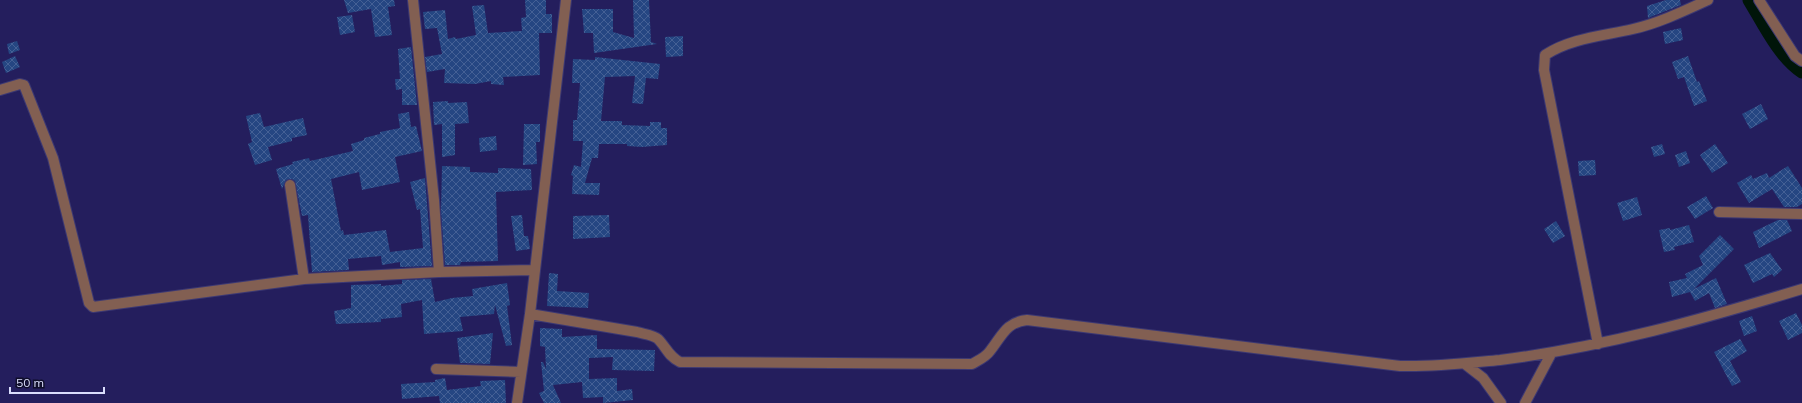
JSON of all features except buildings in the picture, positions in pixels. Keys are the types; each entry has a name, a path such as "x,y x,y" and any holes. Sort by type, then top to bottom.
{"street":[{"path":"414,0 434,200 439,272"},
{"path":"517,403 530,314 566,0"},
{"path":"1598,344 1546,78 1544,62 1545,55 1572,42 1634,29 1657,22 1708,0"},
{"path":"1759,0 1795,56 1802,61"},
{"path":"0,90 20,84 24,85 53,158 89,303 93,307 304,279 439,272 535,270"},
{"path":"290,185 304,279"},
{"path":"1719,212 1802,214"},
{"path":"530,314 637,332 654,337 659,340 674,359 680,362 972,364 982,359 990,352 1010,324 1027,320 1400,366 1421,367 1465,364 1551,354 1665,329 1802,289"},
{"path":"1525,403 1551,354"},
{"path":"1465,364 1483,378 1501,403"},
{"path":"436,369 521,372"}],"waterway":[{"path":"1749,0 1779,49 1786,58 1802,72"}]}
